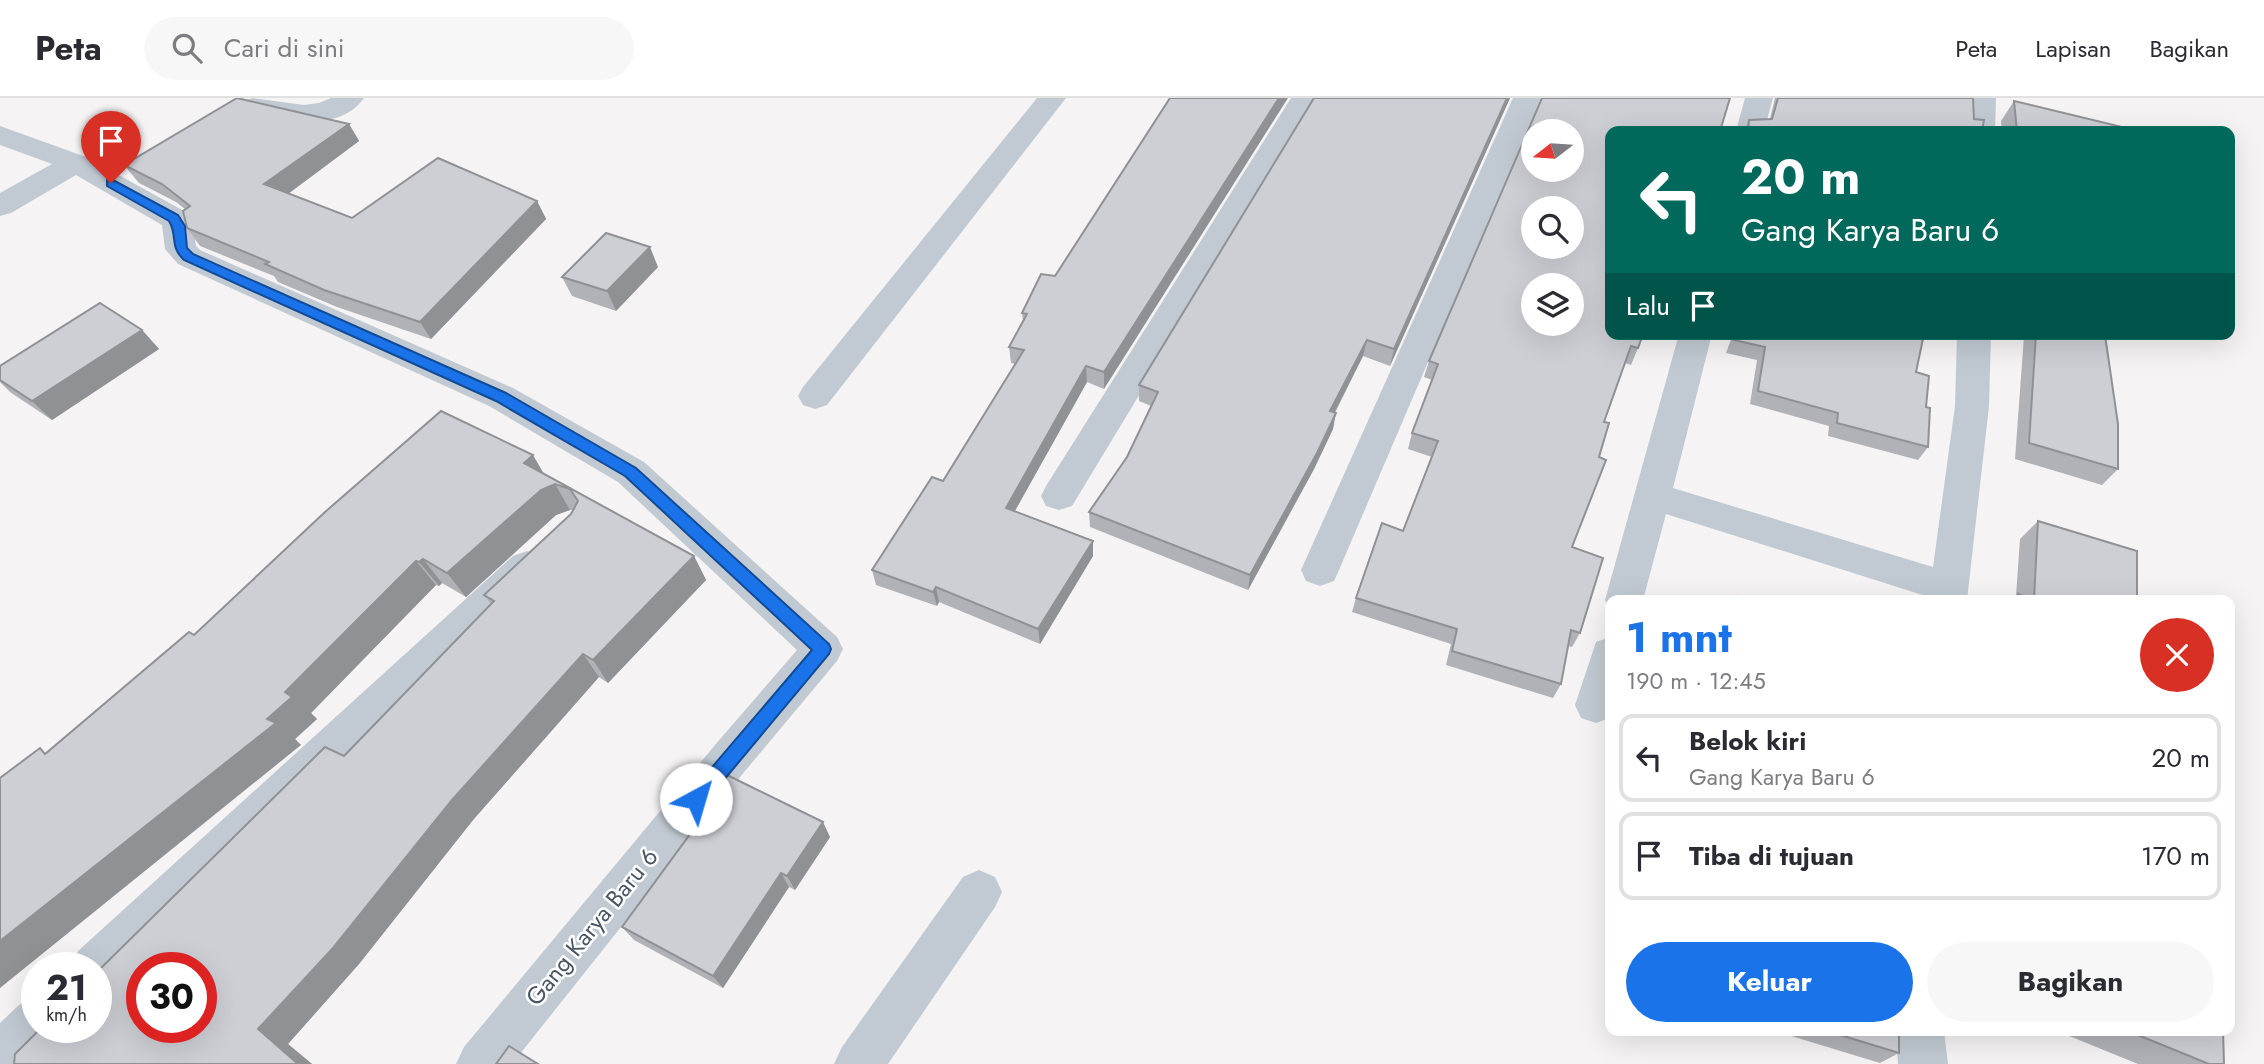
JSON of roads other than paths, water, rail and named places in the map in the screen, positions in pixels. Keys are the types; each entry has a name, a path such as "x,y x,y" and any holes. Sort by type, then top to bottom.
{"street":[{"path":"243,104 316,114 340,106 350,98"},
{"path":"816,396 1052,98"},
{"path":"1059,496 1305,98"},
{"path":"1320,570 1527,98"},
{"path":"1752,126 1759,98"},
{"path":"1981,126 1982,98"},
{"name":"Gang Karya Baru 6","path":"0,135 123,177 173,218 178,226 181,250 189,257 501,397 631,472 823,649 730,758 481,1064"},
{"path":"0,205 76,163"},
{"path":"1626,595 1694,340"},
{"path":"1653,496 1949,594 1972,406 1974,340"},
{"path":"111,952 551,545"},
{"path":"1596,705 1605,672"},
{"path":"859,1064 979,892"},
{"path":"0,1055 21,1036"},
{"path":"1920,1036 1923,1064"}]}
